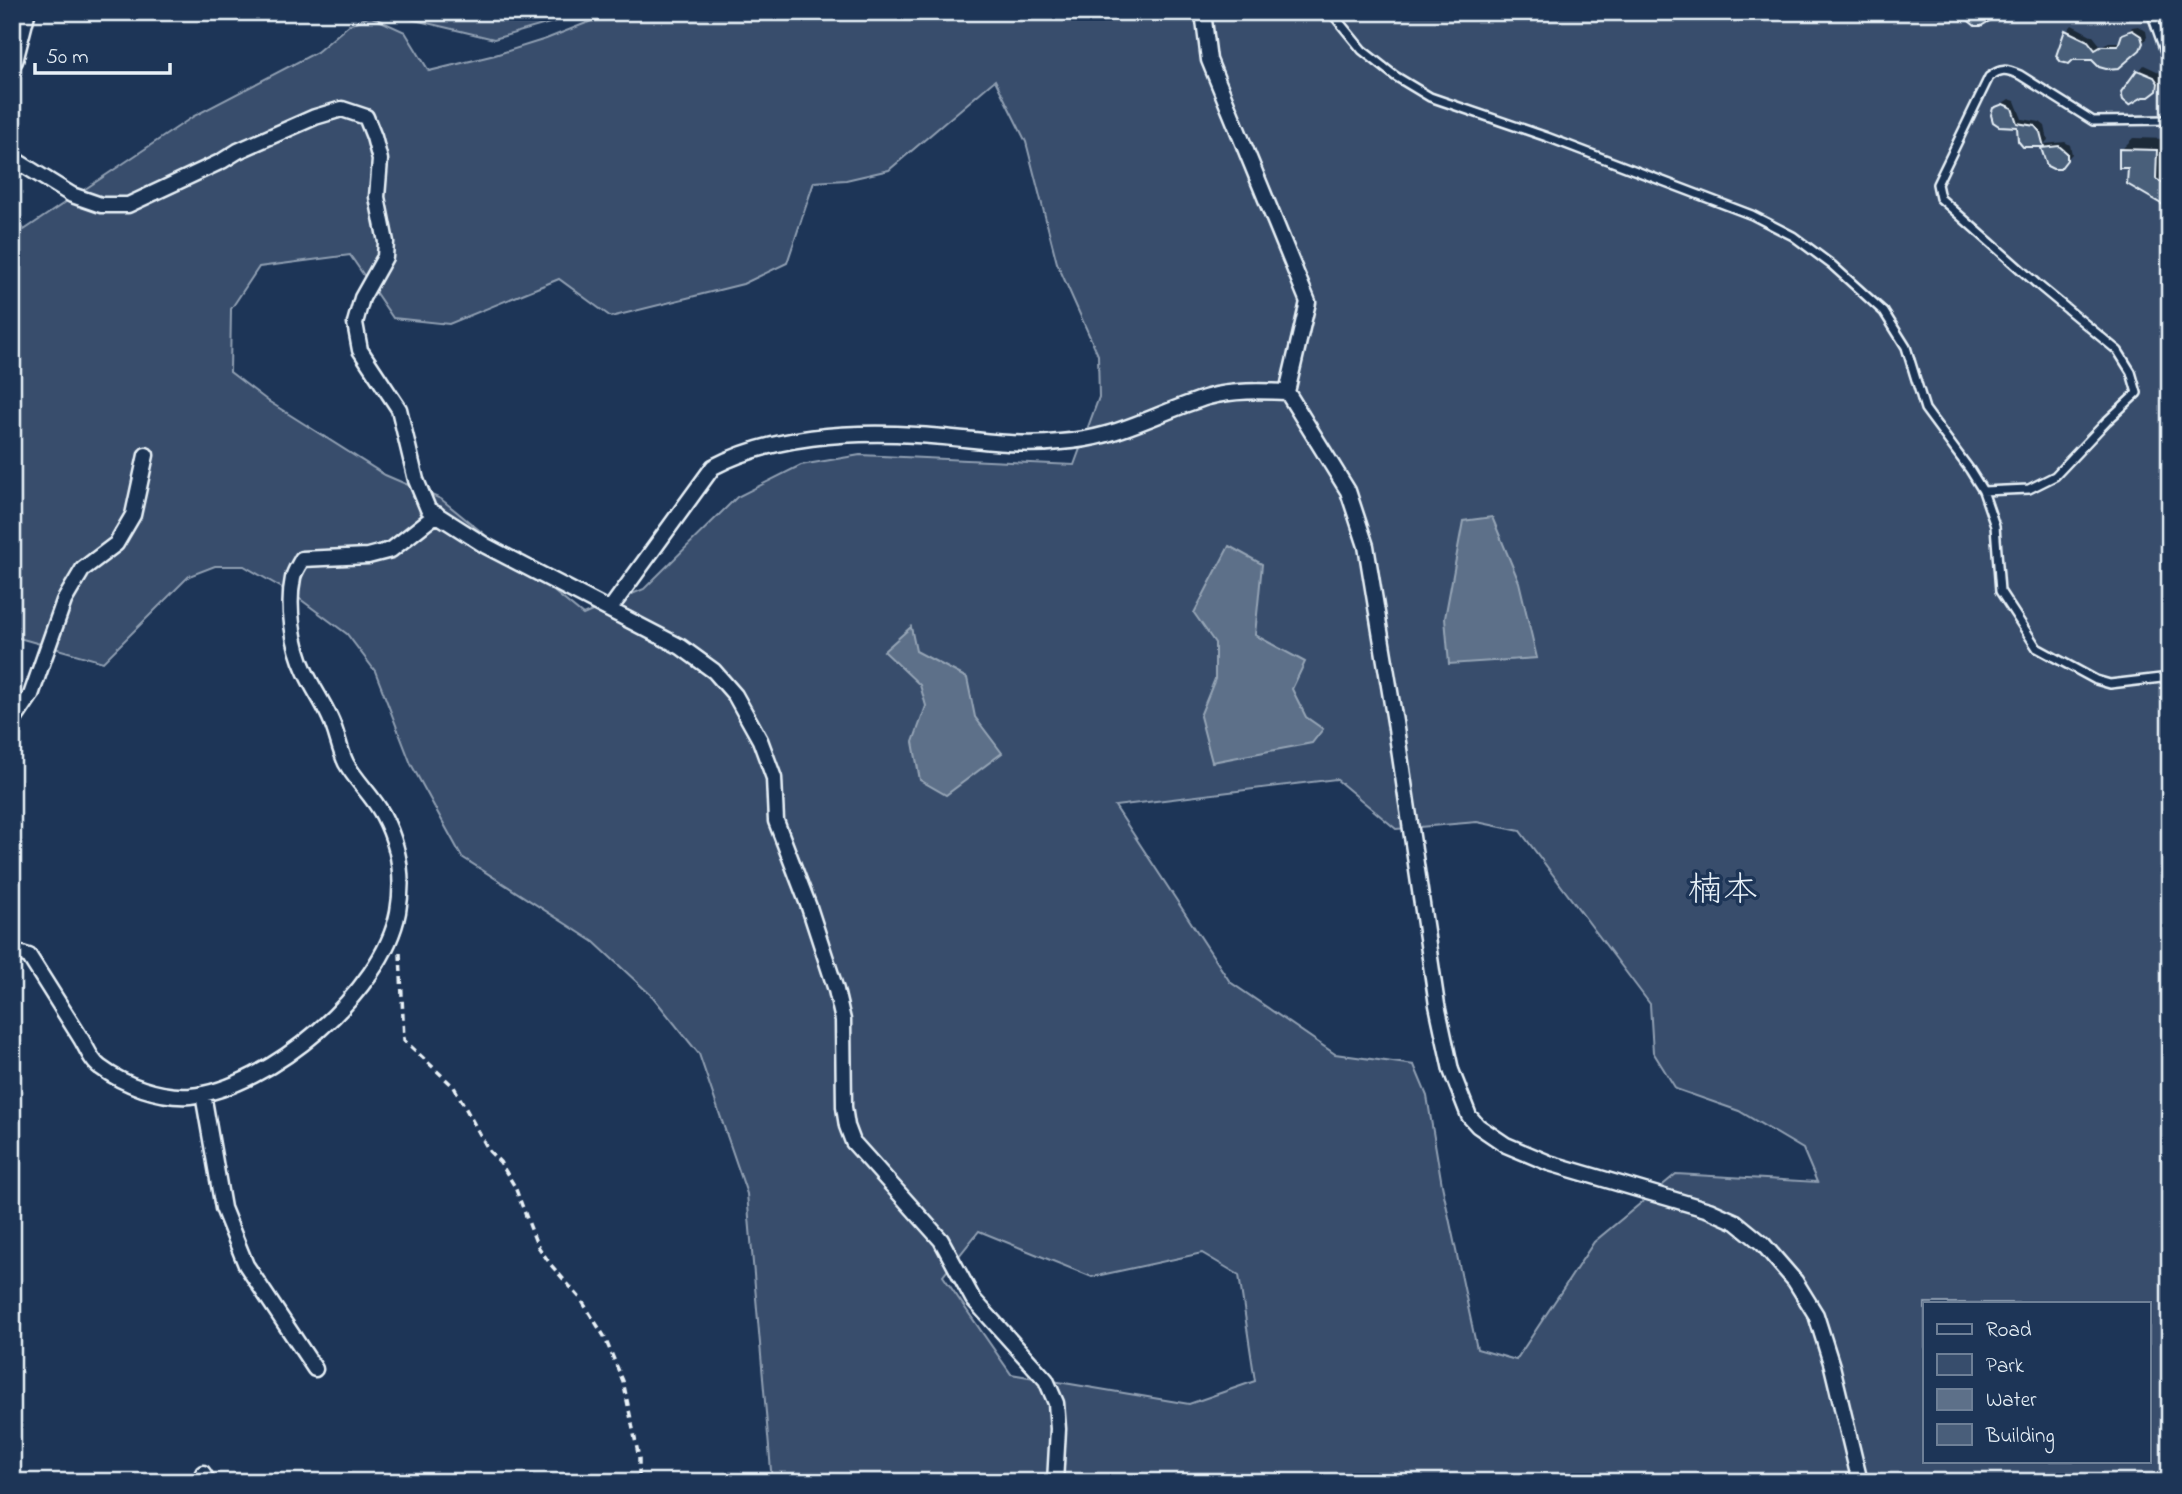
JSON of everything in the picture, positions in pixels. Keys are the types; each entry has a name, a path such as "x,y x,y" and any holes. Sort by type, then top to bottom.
{"main road":[{"path":"12,58 24,12"}],"street":[{"path":"1203,12 1209,60 1308,302 1287,392 1348,491 1366,546 1437,1005 1451,1070 1469,1116 1478,1126 1506,1145 1549,1163 1709,1210 1736,1222 1763,1244 1795,1281 1816,1315 1832,1366 1860,1482"},
{"path":"12,158 72,195 101,205 128,205 315,117 342,109 366,117 380,160 377,197 385,257 362,298 355,323 360,350 399,409 416,480 428,509 486,546 681,647 715,671 735,695 760,740 774,778 776,821 809,907 843,1020 846,1126 853,1142 941,1240 973,1298 1046,1380 1056,1403 1058,1429 1055,1482"},
{"path":"610,609 713,467 730,458 817,438 870,435 1058,443 1106,435 1208,397 1237,391 1287,392"},
{"path":"12,723 31,695 64,601 83,569 116,544 133,515 146,455"},
{"path":"12,951 29,956 98,1066 124,1081 166,1095 214,1092 255,1075 329,1022 360,985 386,946 397,914 401,882 399,855 383,814 346,763 330,718 297,652 292,618 293,577 302,559 368,556 391,550 437,514"},
{"path":"203,1094 223,1208 246,1265 315,1369"}],"lane":[{"path":"1331,12 1362,50 1395,76 1430,97 1461,110 1547,137 1752,215 1793,236 1832,265 1884,312 1906,347 1925,410 1983,491 1995,526 2000,590 2037,648 2096,680 2109,684 2170,677"},
{"path":"2151,12 2170,66"},
{"path":"1983,491 2029,489 2055,476 2137,393 2131,372 2118,351 1940,198 1937,184 1989,77 2000,69 2007,69 2093,121 2170,120"}],"path":[{"path":"400,951 404,1040 454,1087 489,1151 500,1162 515,1187 537,1245 580,1298 604,1336 622,1381 639,1458 639,1482"}],"green space":[{"path":"381,12 588,12 494,39"},
{"path":"614,12 2170,12 2170,1482 772,1482 747,1194 699,1054 653,997 594,942 462,857 411,764 375,671 347,634 296,596 244,566 215,566 189,576 103,662 12,636 12,204 24,230 194,116 317,52 349,25 370,16 405,32 429,71 546,39","holes":["995,80 1026,142 1057,263 1098,355 1099,397 1074,465 860,455 801,465 737,497 644,589 583,615 441,499 385,475 268,401 230,372 231,309 259,267 350,255 393,318 449,324 559,279 611,317 743,284 787,263 814,182 846,180 889,170","1336,779 1396,829 1477,822 1520,831 1650,1004 1653,1052 1676,1089 1739,1111 1803,1149 1817,1182 1676,1174 1594,1242 1516,1360 1477,1349 1442,1185 1427,1096 1414,1065 1335,1054 1230,982 1115,806","979,1231 1092,1277 1202,1253 1239,1275 1255,1381 1189,1404 1011,1374 943,1276"]}],"water":[{"path":"1492,517 1519,582 1537,658 1449,664 1445,618 1463,521"},
{"path":"1229,546 1262,564 1255,635 1305,662 1292,689 1306,717 1323,729 1312,743 1212,762 1200,716 1215,679 1215,643 1194,613"},
{"path":"911,627 916,651 967,678 975,717 1002,753 946,795 920,780 913,742 926,706 920,685 884,651"}],"building":[{"path":"1958,12 2004,12 1981,26 1975,26"},
{"path":"2065,30 2088,41 2095,50 2102,46 2118,46 2122,34 2132,30 2141,36 2143,43 2140,50 2119,68 2099,67 2092,60 2073,60 2069,64 2061,62 2056,56"},
{"path":"2137,70 2154,77 2158,83 2157,91 2129,105 2123,100 2121,92"},
{"path":"2003,104 2012,108 2017,123 2035,126 2040,132 2044,147 2023,147 2018,141 2017,127 1999,126 1993,122 1993,108"},
{"path":"2059,146 2067,153 2067,160 2060,169 2053,169 2047,166 2041,148"},
{"path":"2119,149 2157,150 2156,179 2170,187 2170,209 2127,184 2128,168 2119,168"}],"district":[{"name":"楠本","path":"1723,891"}]}
